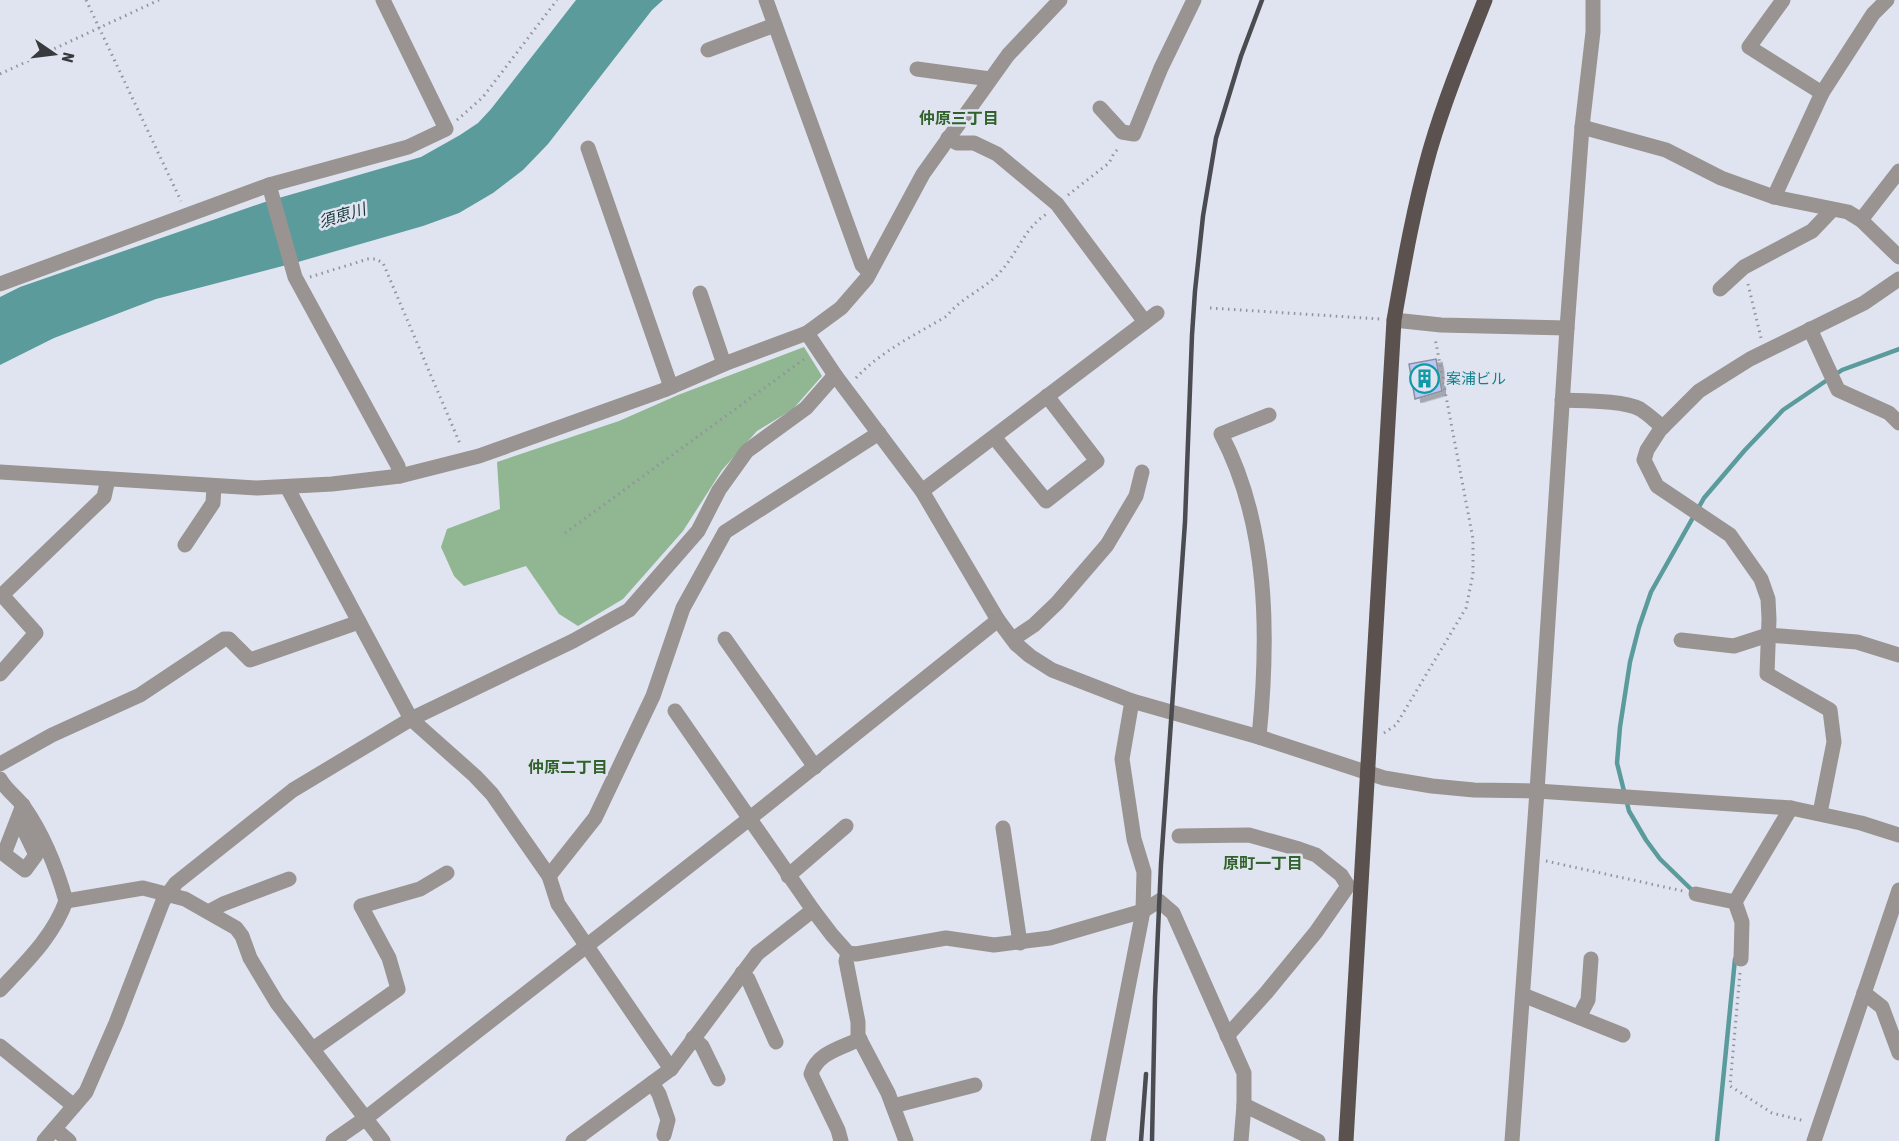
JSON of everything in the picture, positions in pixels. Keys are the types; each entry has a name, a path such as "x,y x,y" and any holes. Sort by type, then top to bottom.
{"main road":[{"path":"1346,1141 1354,886 1370,736 1394,320 1413,219 1430,151 1450,86 1485,0"}],"street":[{"path":"0,284 187,213 270,192 408,147 446,129 383,0"},
{"path":"766,0 862,265 870,272"},
{"path":"0,472 214,486 287,487 400,476 479,456 671,387 724,364 807,333 841,308 870,272 923,174 948,138 1008,55 1060,0"},
{"path":"1100,108 1122,132 1134,134 1161,68 1194,0"},
{"path":"1512,1141 1538,791 1567,328 1582,128 1593,32 1593,0"},
{"path":"1783,0 1749,47 1822,93"},
{"path":"1774,197 1822,93 1873,14 1887,0"},
{"path":"708,50 775,25"},
{"path":"917,69 990,79"},
{"path":"1582,128 1666,150 1721,178 1774,197 1848,212 1861,220 1899,257"},
{"path":"922,491 1151,317 1057,204 997,154 974,143 957,142 948,138"},
{"path":"588,148 671,387"},
{"path":"1861,220 1899,171"},
{"path":"270,192 296,279 398,466 400,476"},
{"path":"1720,289 1744,267 1812,231 1832,210"},
{"path":"1820,813 1834,742 1830,711 1767,674 1768,599 1761,579 1730,535 1657,486 1644,460 1647,450 1663,427 1699,391 1750,359 1864,303 1899,279"},
{"path":"700,293 724,364"},
{"path":"1394,320 1498,328 1567,328"},
{"path":"1810,329 1838,390 1889,413 1899,423"},
{"path":"807,333 845,389 922,491 998,620 1030,656 1052,670 1132,701 1259,737 1367,773 1432,786 1791,808 1820,813 1899,836"},
{"path":"44,1141 86,1092 116,1023 163,901 176,883 293,789 411,718 573,641 629,610 698,531 719,490 747,451 806,408 835,375"},
{"path":"994,437 1046,501 1097,461 1047,396"},
{"path":"1562,400 1632,406 1663,427"},
{"path":"1259,737 1263,656 1261,575 1247,500 1233,457 1221,434 1269,415"},
{"path":"549,876 595,818 653,696 683,608 725,532 879,433"},
{"path":"1013,639 1034,625 1107,545 1136,496 1142,472"},
{"path":"0,674 36,633 2,596 104,497 108,479"},
{"path":"185,545 213,503 214,486"},
{"path":"287,487 411,718 492,794 549,876 558,903 671,1069"},
{"path":"333,1141 366,1118 587,946 998,620"},
{"path":"0,764 52,735 141,695 224,639 229,639 250,660 359,621"},
{"path":"1681,640 1734,646 1768,635 1857,642 1899,655"},
{"path":"725,639 815,767"},
{"path":"1098,1141 1143,911 1144,872 1134,839 1122,759 1132,701"},
{"path":"675,711 788,876 848,953 856,954 946,938 994,945 1050,938 1143,911 1159,901 1173,913 1244,1074 1241,1141"},
{"path":"0,779 25,808 38,829 66,901 62,913 45,941 0,990"},
{"path":"1735,902 1791,808"},
{"path":"788,876 846,826"},
{"path":"1003,828 1020,943"},
{"path":"1179,836 1249,835 1299,849 1316,855 1354,886 1266,993 1227,1036"},
{"path":"313,1049 398,989 389,958 361,906 420,889 447,873"},
{"path":"210,911 289,879"},
{"path":"66,901 143,888 185,899 210,911 236,928 242,936 250,958 277,1004 383,1141"},
{"path":"1814,1141 1899,890"},
{"path":"1696,894 1735,902"},
{"path":"1735,902 1742,922 1741,959"},
{"path":"573,1141 671,1069 757,954 813,910"},
{"path":"848,953 846,961 860,1039 893,1106 906,1141"},
{"path":"1579,1017 1588,1000 1591,959"},
{"path":"742,973 748,979 776,1042"},
{"path":"1864,993 1882,1007 1899,1053"},
{"path":"1523,995 1623,1035"},
{"path":"693,1038 702,1046 718,1079"},
{"path":"841,1141 811,1074 814,1064 820,1057 860,1039"},
{"path":"0,1046 74,1106"},
{"path":"652,1083 659,1094 668,1120 664,1135"},
{"path":"893,1106 975,1085"},
{"path":"1244,1105 1318,1141"},
{"path":"55,1129 69,1141"}],"path":[{"path":"86,0 187,213"},
{"path":"0,74 159,0"},
{"path":"446,129 483,97 557,0"},
{"path":"845,389 879,357 946,316 953,307 999,274 1013,257 1034,222 1050,212 1109,163 1114,153 1134,134"},
{"path":"296,279 368,259 376,259 383,263 465,459"},
{"path":"1744,267 1765,352"},
{"path":"1210,308 1394,320"},
{"path":"1370,736 1382,735 1396,726 1466,608 1473,574 1473,539 1432,324"},
{"path":"566,533 818,349"},
{"path":"1533,859 1696,894"},
{"path":"1741,959 1730,1086 1772,1113 1811,1122 1821,1119"}],"shaded area":[{"path":"804,347 822,376 793,409 757,431 722,470 683,531 623,599 578,626 559,614 526,566 464,586 454,576 441,547 447,529 500,509 497,462 619,421 678,395"}],"water":[{"name":"須恵川","path":"576,0 663,0 652,10 548,144 523,170 493,193 459,213 423,226 156,299 54,338 0,365 0,297 20,287 265,202 421,157 478,123"}],"building":[{"name":"案浦ビル","path":"1436,359 1442,391 1415,399 1409,364"}],"waterway":[{"path":"1694,892 1660,859 1646,840 1629,811 1617,763 1630,662 1651,592 1704,498 1783,410 1842,370 1899,349"},
{"path":"1717,1141 1735,959"}],"railway":[{"path":"1152,1141 1161,864 1185,522 1195,291 1203,216 1216,138 1241,56 1262,0"},
{"path":"1141,1141 1146,1074"}],"place":[{"name":"案浦ビル","path":"1425,378"}],"district":[{"name":"仲原三丁目","path":"959,118"},
{"name":"仲原二丁目","path":"568,767"},
{"name":"原町一丁目","path":"1263,863"}]}
